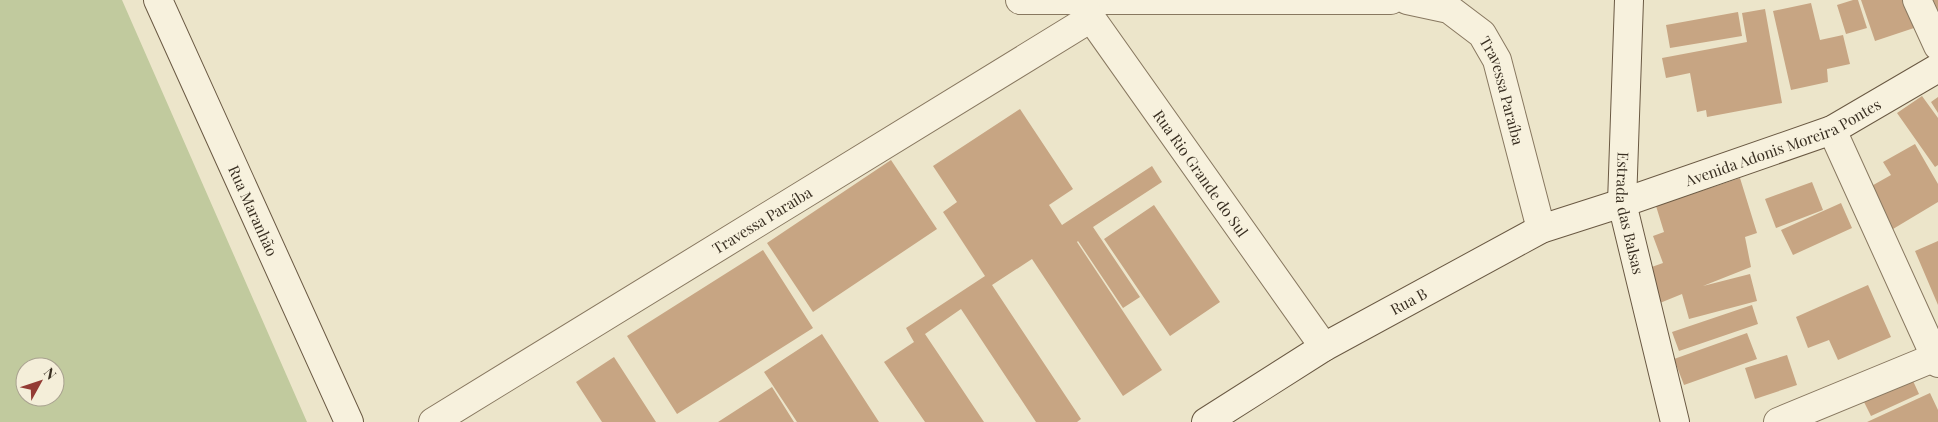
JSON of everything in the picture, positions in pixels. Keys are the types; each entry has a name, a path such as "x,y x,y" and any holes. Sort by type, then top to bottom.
{"street":[{"name":"Rua Maranhão","path":"158,0 349,422"},
{"path":"1028,0 1085,9 1298,0 1391,0"},
{"name":"Travessa Paraíba","path":"1407,0 1449,9 1482,34 1496,60 1540,229"},
{"name":"Estrada das Balsas","path":"1629,0 1622,203 1675,422"},
{"path":"1917,0 1938,46"},
{"name":"Travessa Paraíba","path":"433,422 1085,9"},
{"name":"Rua Rio Grande do Sul","path":"1085,9 1324,347"},
{"name":"Avenida Adonis Moreira Pontes","path":"1622,203 1832,130 1938,68"},
{"path":"1778,422 1937,358 1832,130"},
{"name":"Rua B","path":"1206,422 1324,347 1540,229 1622,203"}],"green space":[{"path":"0,0 122,0 307,422 0,422"}],"building":[{"path":"1858,0 1867,28 1846,34 1837,5"},
{"path":"1861,0 1911,0 1920,26 1875,41"},
{"path":"1932,0 1938,0 1938,13"},
{"path":"1811,3 1820,40 1843,35 1850,64 1827,69 1828,82 1791,90 1773,11"},
{"path":"1765,9 1782,103 1707,117 1706,110 1697,112 1690,73 1666,78 1662,58 1747,42 1742,13"},
{"path":"1738,12 1742,36 1670,48 1666,25"},
{"path":"1922,96 1938,118 1938,165 1935,167 1897,113"},
{"path":"1938,97 1938,113 1931,102"},
{"path":"1020,109 1073,189 1049,205 1062,225 1152,166 1162,182 1093,227 1140,297 1123,308 1077,242 1162,370 1123,396 1032,259 992,285 1081,419 1077,422 1036,422 961,309 925,334 984,422 925,422 884,362 914,342 906,328 985,276 943,212 957,202 933,166"},
{"path":"1915,144 1938,184 1938,202 1893,229 1868,188 1891,175 1883,162"},
{"path":"891,160 937,229 813,312 767,243"},
{"path":"1740,178 1757,233 1745,237 1751,267 1703,286 1750,274 1757,301 1689,319 1682,294 1655,305 1646,269 1663,263 1653,236 1664,232 1656,206"},
{"path":"1812,182 1823,210 1776,228 1765,199"},
{"path":"1841,203 1852,228 1793,255 1781,230"},
{"path":"1154,205 1220,302 1170,336 1104,239"},
{"path":"1938,241 1938,305 1915,251"},
{"path":"763,250 813,328 677,414 627,336"},
{"path":"1868,285 1891,337 1838,360 1829,340 1808,348 1796,317"},
{"path":"1752,305 1758,324 1679,351 1672,332"},
{"path":"1747,333 1757,359 1684,385 1674,359"},
{"path":"822,334 879,422 797,422 764,372"},
{"path":"1787,355 1797,385 1755,399 1745,368"},
{"path":"614,357 656,422 602,422 576,382"},
{"path":"1909,372 1919,394 1871,416 1860,394"},
{"path":"772,387 794,422 718,422"},
{"path":"1930,393 1938,410 1938,422 1867,422"}]}
